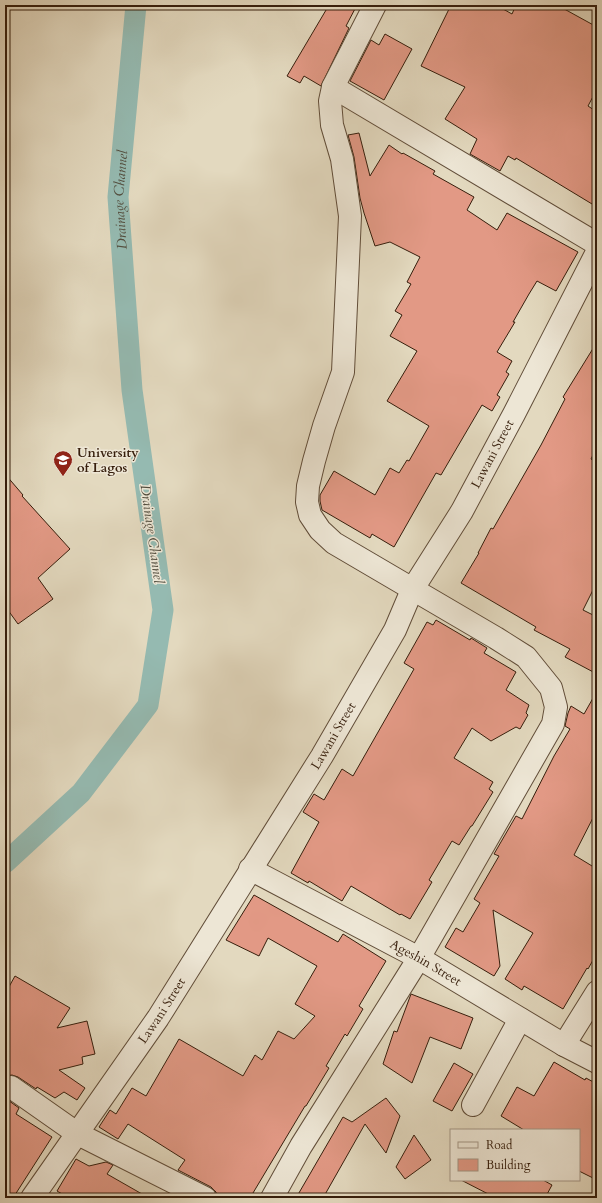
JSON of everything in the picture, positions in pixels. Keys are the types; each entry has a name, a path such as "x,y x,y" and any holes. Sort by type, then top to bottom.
{"street":[{"path":"272,1198 301,1146 419,958 553,724 556,706 551,688 526,657 334,543 320,530 310,515 307,502 308,486 324,426 343,372 344,365 350,216 342,159 332,125 330,101 333,87 375,5"},
{"path":"333,87 597,244"},
{"name":"Lawani Street","path":"32,1198 158,1018 322,756 394,630 412,590 462,511 514,414 597,252"},
{"name":"Ageshin Street","path":"250,869 419,958 564,1045 597,1062"},
{"path":"564,1045 597,992"},
{"path":"473,1104 520,1019"},
{"path":"11,1087 78,1134 205,1198"}],"building":[{"path":"329,5 357,5 346,26 349,28 321,86 304,76 300,83 287,76"},
{"path":"451,5 496,5 512,14 516,5 557,5 597,27 597,89 588,106 597,112 597,207 516,158 515,160 508,156 500,171 470,154 477,139 445,119 465,87 421,66"},
{"path":"385,34 412,49 384,100 350,81 371,40 379,45"},
{"path":"359,133 370,176 389,145 402,154 403,153 435,171 433,174 474,197 467,210 497,230 507,213 578,252 556,291 537,281 497,352 512,361 506,372 509,374 497,395 500,397 492,411 482,405 441,475 436,473 394,547 372,534 370,538 322,510 320,501 320,495 334,471 375,495 390,468 399,473 407,460 409,461 429,426 387,401 417,351 390,336 402,315 395,311 411,284 407,282 420,257 390,242 375,246 360,198 354,157 348,135"},
{"path":"597,342 597,447 591,459 597,463 597,582 583,610 597,617 597,674 565,657 570,649 534,630 536,627 461,583 479,553 491,528 493,529 541,445 565,399 563,397"},
{"path":"5,474 23,495 22,496 70,549 38,578 53,599 18,624 5,606"},
{"path":"436,620 487,648 484,653 516,672 506,690 529,705 526,713 528,715 520,729 516,727 491,741 472,728 454,758 493,782 489,789 493,792 459,845 452,841 429,880 432,882 410,919 401,914 400,915 351,886 342,901 309,881 308,883 291,873 319,822 303,812 314,794 324,800 342,769 353,776 414,669 404,663 427,622 433,625"},
{"path":"597,691 597,810 574,855 597,869 597,953 563,1009 524,986 522,990 505,979 533,933 493,910 500,966 494,976 445,947 456,928 463,932 480,903 474,899 499,856 494,854 516,816 522,819 554,756 570,729 565,726 571,706 584,714"},
{"path":"254,895 338,942 343,934 386,961 359,1006 363,1009 347,1036 345,1034 326,1066 329,1068 250,1198 217,1198 216,1192 211,1187 178,1170 185,1160 128,1124 118,1139 99,1127 110,1110 116,1114 132,1088 146,1096 179,1039 243,1076 255,1055 262,1060 278,1031 294,1039 315,1016 295,1004 317,966 268,938 259,956 226,940"},
{"path":"15,976 70,1008 57,1028 87,1021 95,1054 82,1057 83,1064 59,1070 85,1088 77,1100 64,1092 55,1098 37,1087 36,1089 18,1077 12,1075 5,1076 5,994"},
{"path":"411,994 473,1018 461,1049 430,1037 412,1083 383,1064 394,1031 397,1032"},
{"path":"554,1062 585,1080 586,1078 597,1084 597,1180 580,1172 580,1129 522,1129 501,1116 517,1087 534,1096"},
{"path":"454,1063 473,1074 452,1111 433,1101"},
{"path":"5,1098 19,1108 16,1114 52,1137 13,1198 5,1198"},
{"path":"386,1098 400,1116 386,1153 365,1124 323,1198 296,1198 343,1117 352,1122"},
{"path":"414,1135 431,1160 405,1179 396,1167"},
{"path":"76,1159 89,1166 106,1162 113,1165 107,1174 149,1198 69,1198 57,1191"},
{"path":"463,1181 545,1181 552,1185 545,1198 496,1198"}],"waterway":[{"name":"Drainage Channel","path":"5,863 81,793 148,705 163,610 132,390 118,197 136,5"}],"place":[{"name":"University of Lagos","path":"63,477"}]}
